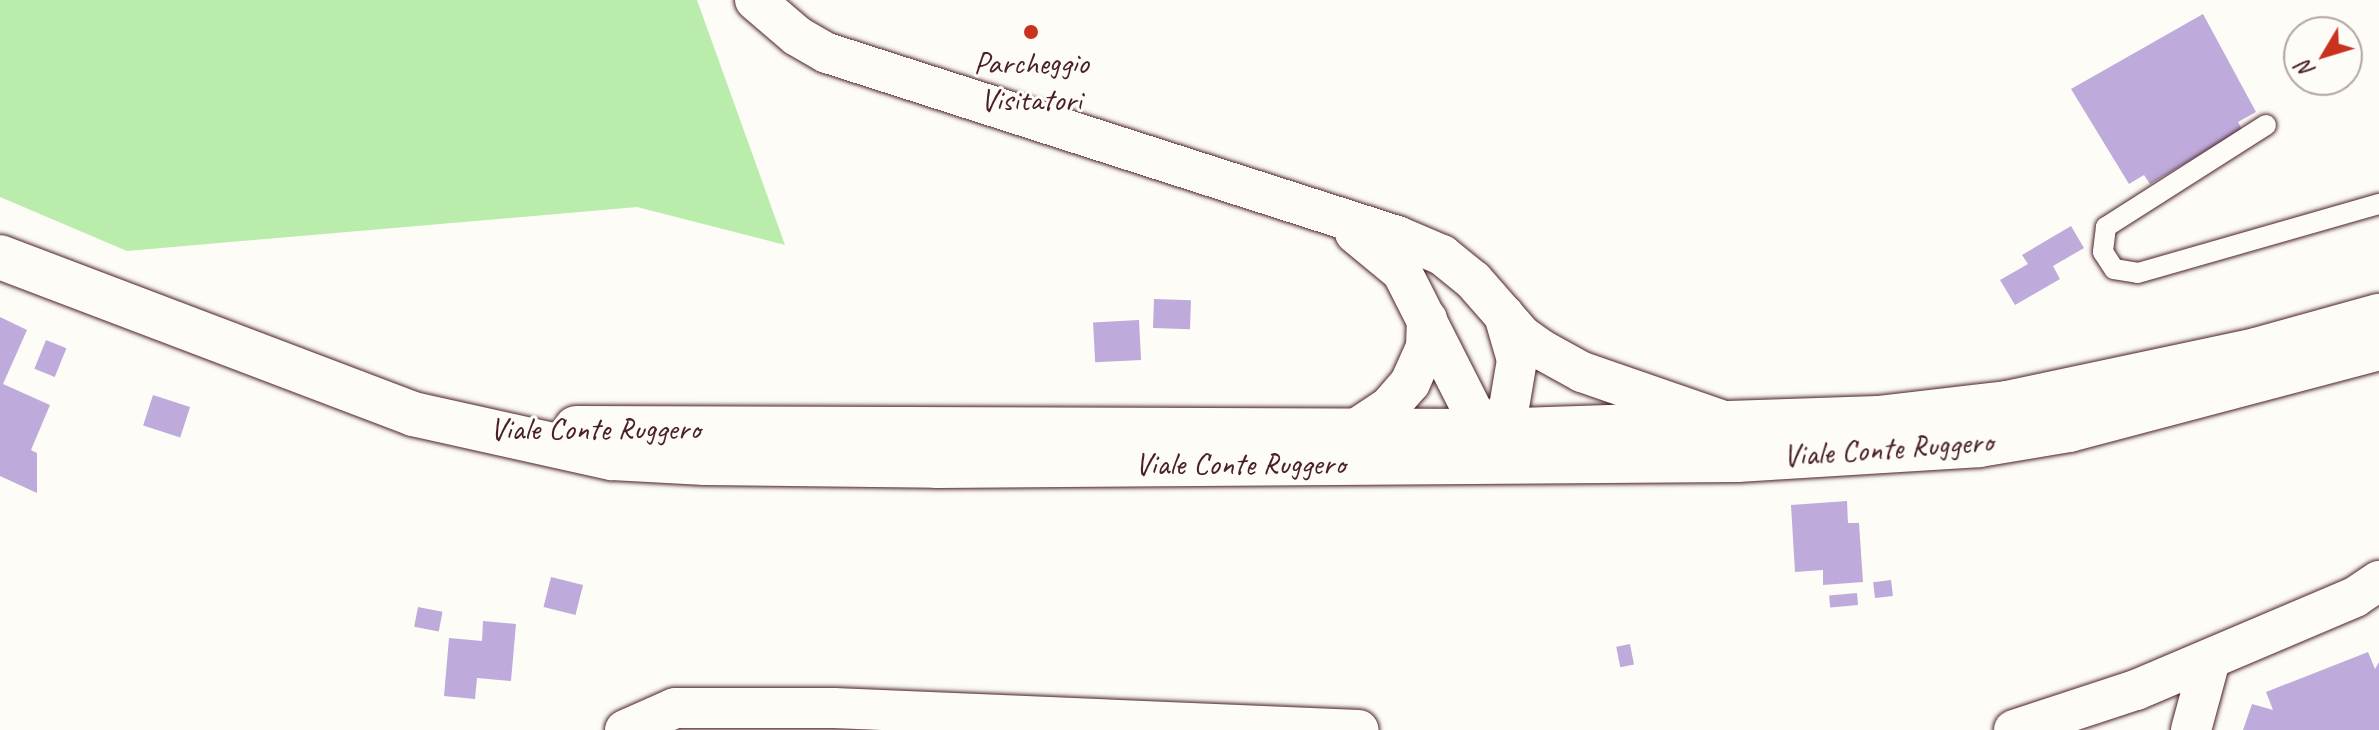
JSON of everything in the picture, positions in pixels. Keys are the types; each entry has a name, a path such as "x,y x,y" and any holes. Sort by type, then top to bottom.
{"main road":[{"path":"0,257 413,414 473,428"},
{"name":"Viale Conte Ruggero","path":"473,428 1489,431 1878,418 2007,403 2256,350 2379,316"},
{"name":"Viale Conte Ruggero","path":"473,428 612,458 971,466 1817,456 1979,445 2069,430 2379,348"}],"street":[{"path":"755,0 797,36 827,53 1321,211 1442,255 1522,336 1582,372 1733,425"},
{"path":"1321,211 1377,247 1402,272 1472,410 1489,431 1507,444 1723,444 1817,456"},
{"path":"971,466 1061,449 1464,445 1489,431 1509,407 1517,360 1504,315"},
{"path":"1353,431 1389,407 1410,383 1426,347 1427,319"},
{"path":"2014,730 2210,660 2355,597 2379,581"},
{"path":"2191,730 2210,660"},
{"path":"625,730 675,708 834,708 1359,730"}],"lane":[{"path":"2266,125 2106,227 2103,252 2114,269 2138,273 2379,204"}],"green space":[{"path":"0,0 697,0 785,245 637,207 127,251 0,197"}],"building":[{"path":"2203,14 2256,112 2238,122 2242,130 2150,184 2144,175 2129,184 2071,89"},
{"path":"2071,226 2084,248 2053,266 2060,279 2015,305 2000,280 2028,264 2022,255"},
{"path":"1154,299 1191,300 1190,329 1153,328"},
{"path":"0,317 27,330 3,384 50,405 31,450 37,453 37,493 0,476"},
{"path":"1139,320 1141,360 1095,362 1093,322"},
{"path":"46,340 66,348 55,377 34,369"},
{"path":"153,395 190,407 180,437 143,425"},
{"path":"1847,501 1848,523 1859,523 1863,582 1823,585 1823,570 1795,572 1791,505"},
{"path":"551,577 583,585 576,615 544,607"},
{"path":"1891,580 1893,596 1875,598 1873,582"},
{"path":"1857,593 1858,605 1830,607 1829,595"},
{"path":"418,607 443,612 439,631 414,627"},
{"path":"483,621 516,624 511,681 477,678 475,699 444,696 449,638 482,641"},
{"path":"1630,644 1634,665 1620,667 1616,647"},
{"path":"2368,652 2375,669 2379,662 2379,730 2243,730 2252,704 2273,710 2266,692"}],"place":[{"name":"Parcheggio Visitatori","path":"1031,32"}]}
